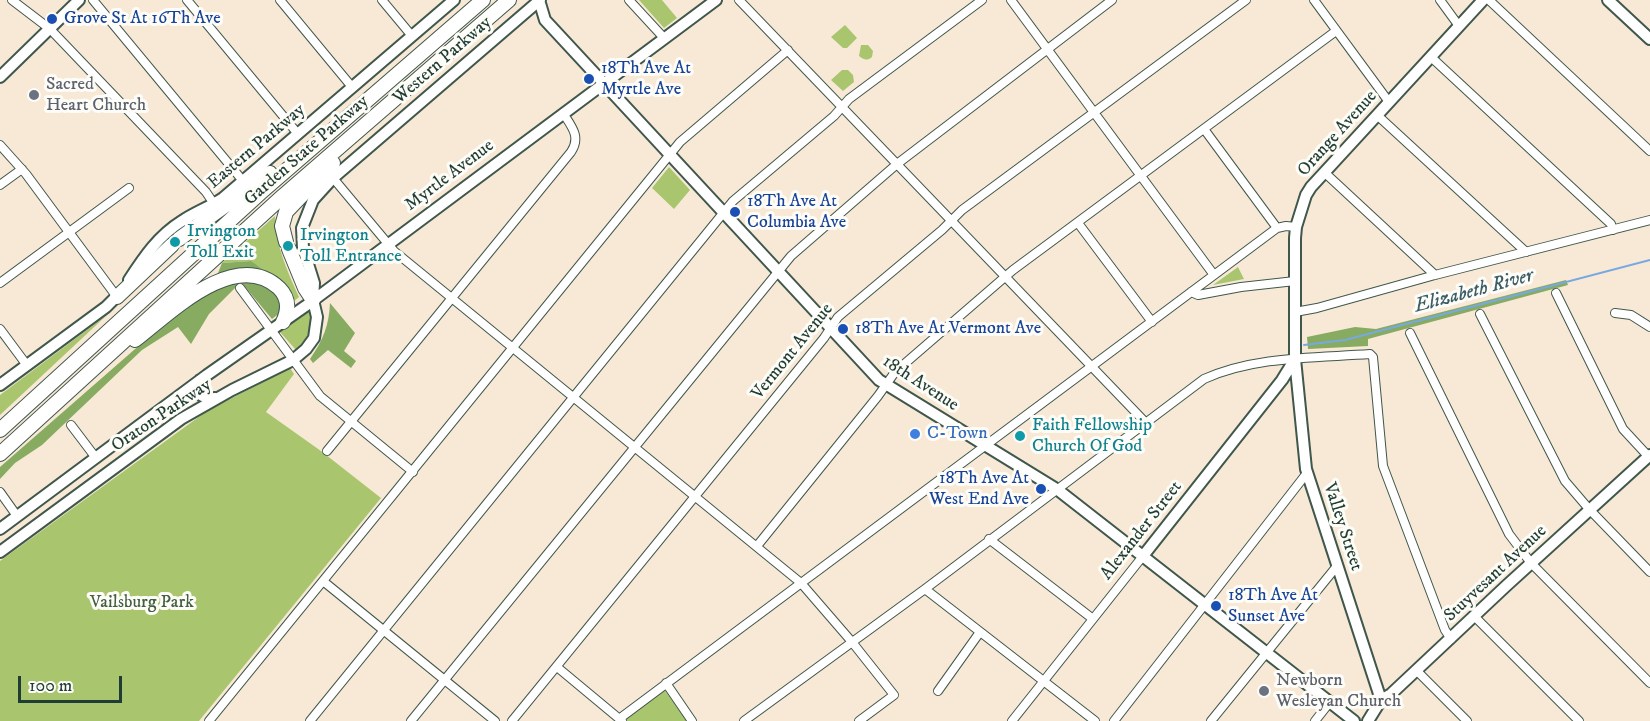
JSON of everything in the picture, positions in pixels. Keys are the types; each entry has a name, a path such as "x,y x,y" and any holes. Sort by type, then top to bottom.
{"highway":[{"name":"Garden State Parkway","path":"0,430 207,240 483,0"},
{"name":"Garden State Parkway","path":"0,454 248,226 509,0"},
{"path":"313,300 305,288 288,246 282,226 284,216 291,206 412,83"},
{"path":"117,297 176,242 354,111"},
{"path":"64,394 192,296 229,277 240,274 256,276 278,288 284,294 287,304 277,326"}],"main road":[{"path":"0,77 79,0"},
{"name":"Eastern Parkway","path":"0,384 117,297 147,252 162,236 183,220 214,204 243,181 454,0"},
{"name":"18th Avenue","path":"539,0 545,20 875,376 1058,490 1354,721"},
{"name":"Western Parkway","path":"313,300 314,283 303,248 303,228 313,200 333,178 539,0"},
{"name":"Myrtle Avenue","path":"0,529 200,380 313,300 716,0"},
{"name":"Orange Avenue","path":"1295,359 1296,227 1308,190 1483,0"},
{"path":"1608,0 1650,39"},
{"name":"Oraton Parkway","path":"0,552 181,419 293,360 306,349 314,338 317,317 313,300"},
{"name":"Valley Street","path":"1295,359 1307,473 1381,700"},
{"name":"Alexander Street","path":"1143,556 1282,380 1295,359"},
{"path":"200,380 197,389 201,396 218,398"},
{"name":"Stuyvesant Avenue","path":"1368,721 1381,700 1391,694 1649,455"}],"street":[{"path":"12,0 50,28 206,192 214,204"},
{"path":"93,0 243,181"},
{"path":"187,0 298,134"},
{"path":"280,0 352,87"},
{"path":"382,0 412,36"},
{"path":"630,0 664,38"},
{"path":"739,0 1146,423"},
{"path":"310,721 735,198 834,116 841,106 982,0"},
{"path":"1011,0 1214,275"},
{"path":"411,721 796,250 897,164 1112,0"},
{"name":"Vermont Avenue","path":"512,721 842,313 962,210 1246,0"},
{"path":"1314,0 1389,102"},
{"path":"1440,0 1459,26"},
{"path":"1489,0 1650,151"},
{"path":"757,546 895,372 1005,277 1336,31"},
{"path":"209,721 683,139 788,50"},
{"path":"1431,57 1611,224 1613,230"},
{"path":"327,452 573,149 576,135 563,113"},
{"path":"1377,115 1526,252"},
{"path":"1204,129 1278,228"},
{"path":"0,145 22,169 117,297"},
{"path":"0,185 22,169"},
{"path":"1324,172 1435,275"},
{"path":"333,178 387,243 801,583 894,695 859,721"},
{"path":"0,283 129,188"},
{"path":"1295,312 1650,220"},
{"path":"1078,223 1152,322"},
{"path":"557,667 620,720 666,683 1278,228 1296,227"},
{"path":"1191,292 1198,295 1295,281"},
{"path":"240,288 277,326 293,360 320,396 412,472"},
{"path":"1556,293 1623,429 1649,455"},
{"path":"1616,313 1630,315 1650,327"},
{"path":"1480,314 1565,481 1589,509 1648,567"},
{"path":"0,329 26,364"},
{"path":"1410,333 1500,517 1531,563 1650,683"},
{"path":"744,721 925,589 1204,379 1219,372 1253,364 1295,359 1372,355 1383,465 1445,630 1451,639"},
{"path":"71,425 96,458"},
{"path":"1114,721 1307,473"},
{"path":"0,492 17,516"},
{"path":"989,539 1093,619"},
{"name":"Alexander Street","path":"1012,721 1143,556"},
{"path":"1211,721 1337,566"},
{"path":"323,581 495,721"},
{"path":"925,589 1095,721"},
{"path":"1474,616 1577,720"},
{"path":"938,691 980,633"},
{"path":"1416,670 1467,721"},
{"path":"666,683 692,721"},
{"path":"1315,721 1330,702"}],"green space":[{"path":"639,0 662,0 677,18 664,28"},
{"path":"845,25 857,38 847,48 843,48 831,37"},
{"path":"861,45 868,45 873,51 872,57 866,60 859,56"},
{"path":"842,70 848,70 853,75 854,82 843,91 831,80"},
{"path":"669,167 690,190 674,209 652,188"},
{"path":"275,216 280,248 299,297 291,304 251,261 222,263"},
{"path":"251,261 274,278 291,304 272,319 241,282 209,314 191,344 178,327 142,350 42,445 15,463 0,479 0,467 182,308 212,288 222,263"},
{"path":"1238,267 1244,279 1213,285"},
{"path":"1566,280 1568,285 1368,339 1368,346 1308,349 1307,337 1355,327 1376,329"},
{"path":"330,303 355,333 344,351 356,361 351,368 328,350 313,363 310,359 324,332"},
{"path":"307,310 312,314 307,338 296,350 279,331"},
{"path":"107,315 0,415 0,395"},
{"name":"Vailsburg Park","path":"290,368 294,374 266,412 381,498 199,721 0,721 0,561 207,411"},
{"path":"663,688 687,721 625,721 622,719"}],"waterway":[{"name":"Elizabeth River","path":"1304,345 1345,340 1650,260"}],"place":[{"name":"Grove St At 16Th Ave","path":"52,19"},
{"name":"18Th Ave At Myrtle Ave","path":"589,79"},
{"name":"Sacred Heart Church","path":"34,95"},
{"name":"18Th Ave At Columbia Ave","path":"735,212"},
{"name":"Irvington Toll Exit","path":"175,242"},
{"name":"Irvington Toll Entrance","path":"288,246"},
{"name":"18Th Ave At Vermont Ave","path":"843,329"},
{"name":"C-Town","path":"915,434"},
{"name":"Faith Fellowship Church Of God","path":"1020,436"},
{"name":"18Th Ave At West End Ave","path":"1041,489"},
{"name":"18Th Ave At Sunset Ave","path":"1216,606"},
{"name":"Newborn Wesleyan Church","path":"1264,691"}]}
